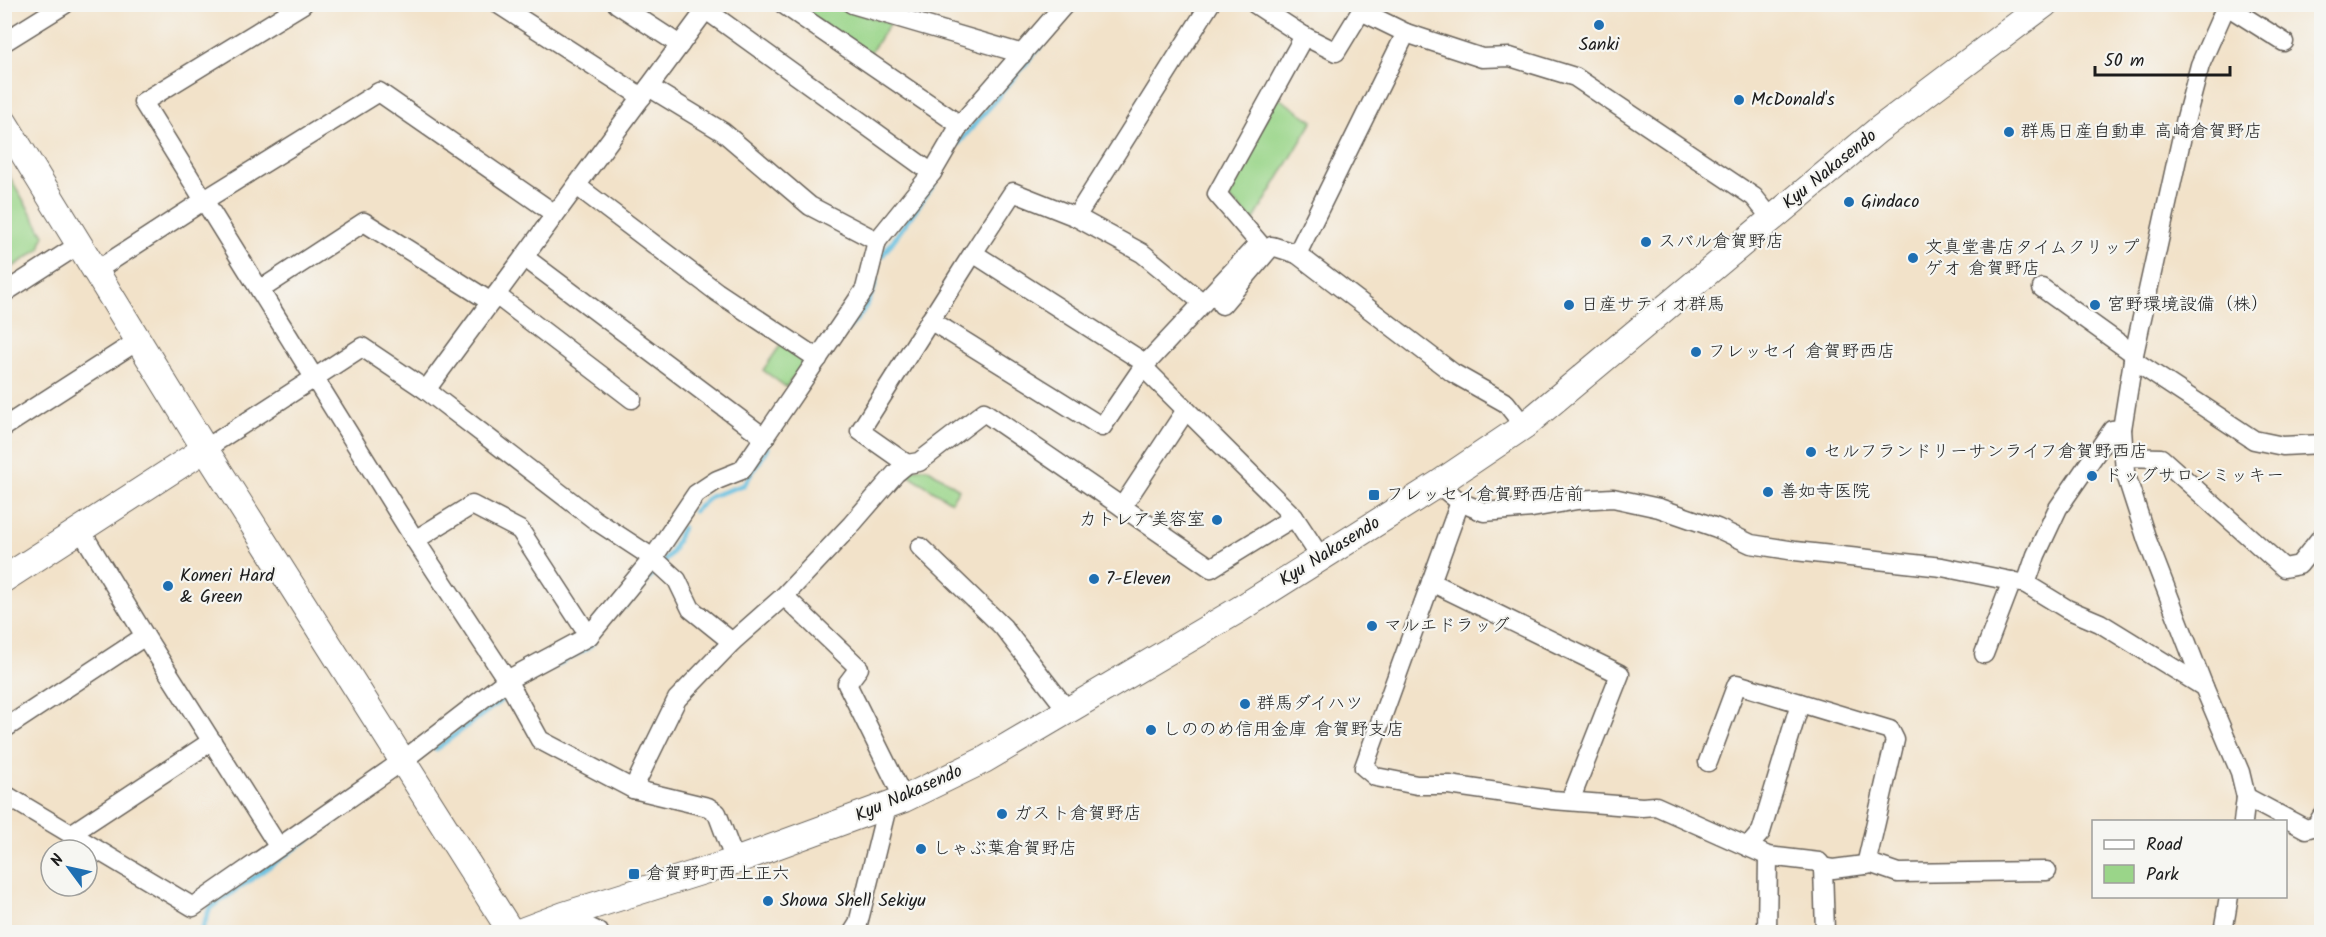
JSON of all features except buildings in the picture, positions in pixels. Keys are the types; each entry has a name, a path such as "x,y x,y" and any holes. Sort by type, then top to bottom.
{"main road":[{"name":"Kyu Nakasendo","path":"519,933 564,915 735,861 896,803 984,760 1240,609 1438,484 1524,426 1878,130 2044,4"},
{"path":"4,122 205,449 511,933"},
{"path":"4,579 205,449"}],"street":[{"path":"4,42 64,4"},
{"path":"303,4 143,102 415,540 507,680 540,741 633,789 708,807 717,813 735,861"},
{"path":"498,4 645,92 723,132 810,206 877,241"},
{"path":"617,4 680,45"},
{"path":"783,4 960,125"},
{"path":"852,4 1023,54"},
{"path":"4,794 193,907 401,762 507,680 589,636 653,558 696,494 717,480 742,470 865,290 877,241 932,173 960,125 1065,4"},
{"path":"1076,217 1210,4"},
{"path":"1256,4 1304,36 1336,52 1361,11 1406,33 1482,58 1510,57 1575,77 1754,197 1772,218"},
{"path":"2243,820 2246,797 2240,772 2147,540 2125,472 2122,429 2134,357 2186,118 2200,65 2227,5 2284,42"},
{"path":"426,390 708,7 932,173"},
{"path":"1297,254 1406,33"},
{"path":"930,320 1102,428 1144,365 1259,243 1216,194 1304,36"},
{"path":"96,270 379,92 555,214"},
{"path":"577,186 717,292 818,359"},
{"path":"907,464 860,431 1013,192 1076,217 1142,254 1203,303"},
{"path":"260,290 364,222 494,299 632,399"},
{"path":"4,292 80,244"},
{"path":"1222,306 1272,246 1297,254 1453,373 1506,403 1524,426"},
{"path":"973,253 1144,365 1294,517 1321,558"},
{"path":"524,257 765,438"},
{"path":"2042,288 2134,357 2254,440 2283,446 2322,444"},
{"path":"4,427 139,340"},
{"path":"205,449 362,347 426,390 595,520 653,558 677,580 691,609 732,642"},
{"path":"1122,507 1186,410"},
{"path":"633,789 677,699 732,642 784,596 896,473 907,464 919,462 984,412 1210,568 1294,517"},
{"path":"1984,654 2058,508 2112,430 2122,429"},
{"path":"2124,457 2161,458 2284,568 2299,565 2322,536"},
{"path":"1438,484 1460,502 1484,512 1532,508 1577,500 1613,498 1659,508 1717,528 1751,544 1942,567 2019,582 2067,609 2100,623 2204,687"},
{"path":"1460,502 1364,767 1376,777 1417,785 1449,785 1570,801 1642,807 1656,806 1768,856 1819,862 1823,867 1826,933"},
{"path":"415,540 472,505 520,530 589,636"},
{"path":"80,529 278,846"},
{"path":"920,547 1003,627 1068,711"},
{"path":"1431,582 1620,674 1570,801"},
{"path":"784,596 859,668 848,684 896,803 858,924 853,933"},
{"path":"4,729 145,636"},
{"path":"1708,762 1737,684 1890,730 1895,740 1866,865"},
{"path":"1748,847 1761,832 1800,703"},
{"path":"71,834 212,741"},
{"path":"2246,797 2306,829 2318,829"},
{"path":"1767,933 1768,856"},
{"path":"1823,867 1833,869 1872,864 1898,873 2047,871"},
{"path":"2223,933 2229,898"},
{"path":"564,915 599,933"}],"green space":[{"path":"794,5 830,5 890,23 869,55"},
{"path":"1277,97 1313,121 1253,221 1227,196 1227,188"},
{"path":"5,169 44,235 40,249 5,272"},
{"path":"782,343 806,360 786,387 763,370"},
{"path":"927,468 959,489 951,502 909,475 912,469"}],"waterway":[{"path":"959,143 1076,4"},
{"path":"882,256 934,184"},
{"path":"846,330 865,308 876,280"},
{"path":"694,511 711,496 744,485 768,448"},
{"path":"624,607 672,552 682,528"},
{"path":"436,749 527,681 589,647 594,641"},
{"path":"201,932 210,908 374,793"}],"place":[{"name":"Sanki","path":"1599,25"},
{"name":"McDonald's","path":"1739,100"},
{"name":"群馬日産自動車 高崎倉賀野店","path":"2009,132"},
{"name":"Gindaco","path":"1849,202"},
{"name":"スバル倉賀野店","path":"1646,242"},
{"name":"文真堂書店タイムクリップ ゲオ 倉賀野店","path":"1913,258"},
{"name":"日産サティオ群馬","path":"1569,305"},
{"name":"宮野環境設備（株）","path":"2095,305"},
{"name":"フレッセイ 倉賀野西店","path":"1696,352"},
{"name":"セルフランドリーサンライフ倉賀野西店","path":"1811,452"},
{"name":"ドッグサロンミッキー","path":"2092,476"},
{"name":"善如寺医院","path":"1768,492"},
{"name":"フレッセイ倉賀野西店前","path":"1374,495"},
{"name":"カトレア美容室","path":"1217,520"},
{"name":"7-Eleven","path":"1094,579"},
{"name":"Komeri Hard & Green","path":"168,586"},
{"name":"マルエドラッグ","path":"1372,626"},
{"name":"群馬ダイハツ","path":"1245,704"},
{"name":"しののめ信用金庫 倉賀野支店","path":"1151,730"},
{"name":"ガスト倉賀野店","path":"1002,814"},
{"name":"しゃぶ葉倉賀野店","path":"921,849"},
{"name":"倉賀野町西上正六","path":"634,874"},
{"name":"Showa Shell Sekiyu","path":"768,901"}]}
